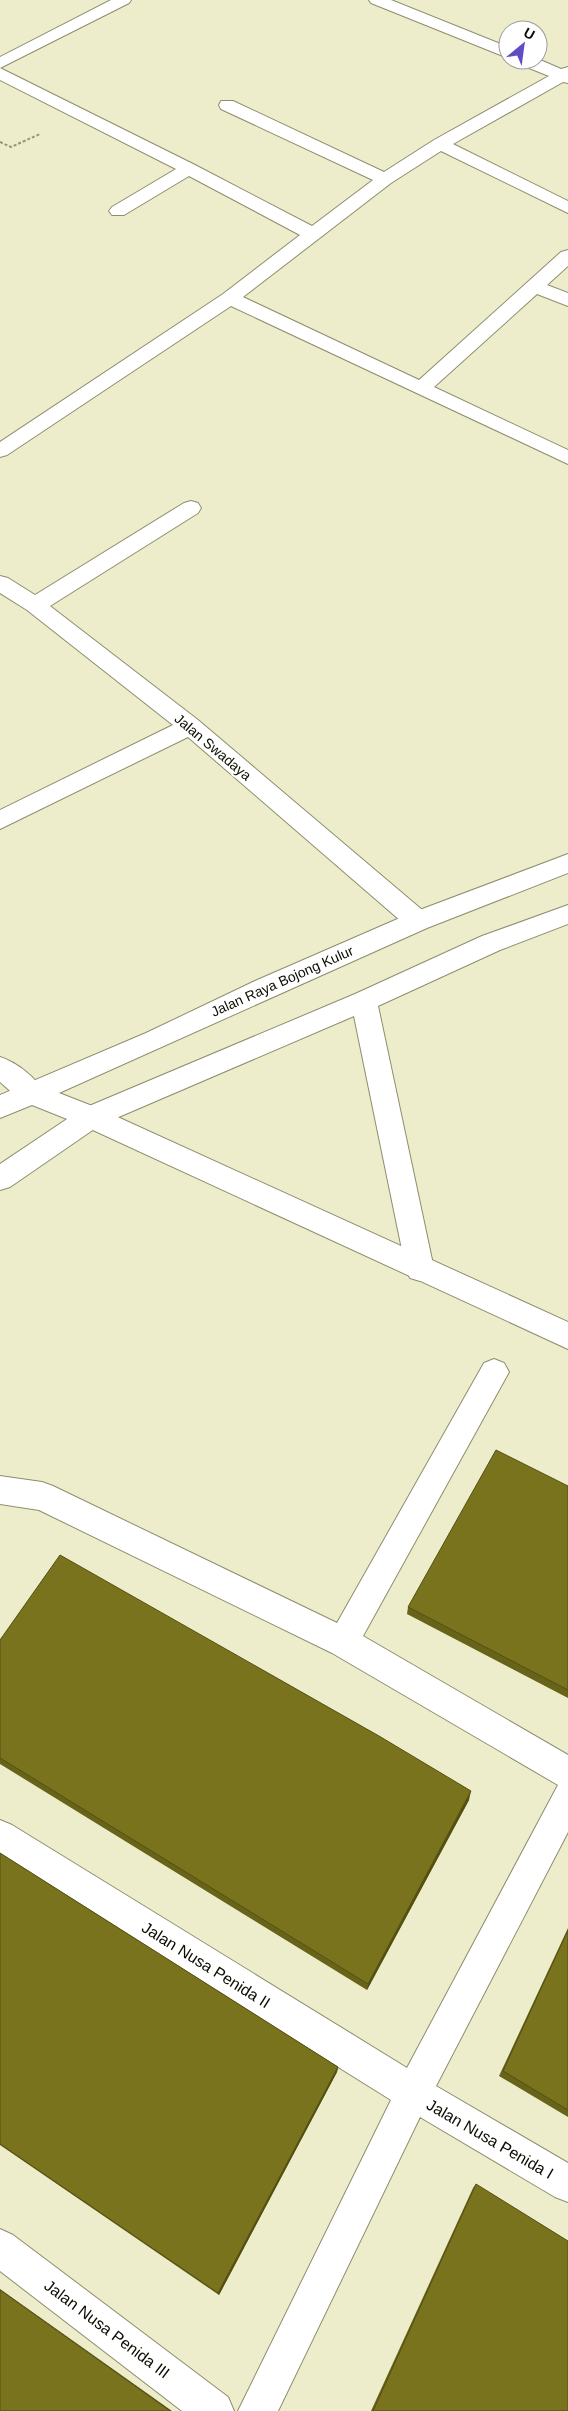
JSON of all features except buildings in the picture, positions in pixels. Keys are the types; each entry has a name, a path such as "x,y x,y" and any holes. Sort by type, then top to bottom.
{"street":[{"path":"0,62 123,0"},
{"path":"377,0 498,49"},
{"path":"548,68 566,75"},
{"path":"0,73 312,234"},
{"path":"0,451 230,298 385,180 440,144 566,75"},
{"path":"226,105 385,180"},
{"path":"440,144 568,208"},
{"path":"118,212 189,169"},
{"path":"420,389 568,256"},
{"path":"534,286 568,300"},
{"path":"230,298 568,458"},
{"path":"35,605 191,508"},
{"name":"Jalan Swadaya","path":"0,583 35,605 190,726 418,920"},
{"path":"0,820 190,726"},
{"name":"Jalan Raya Bojong Kulur","path":"0,1107 155,1040 264,988 418,920 568,863"},
{"path":"0,1179 91,1117 128,1103 364,1001 491,943 568,914"},
{"path":"364,1001 420,1269"},
{"path":"0,1067 31,1093 91,1117 568,1336"},
{"path":"343,1642 494,1372"},
{"path":"0,1490 42,1496 343,1642 568,1774"},
{"path":"258,2411 413,2093 568,1798"},
{"name":"Jalan Nusa Penida II","path":"0,1837 413,2093"},
{"name":"Jalan Nusa Penida I","path":"413,2093 568,2184"},
{"name":"Jalan Nusa Penida III","path":"0,2248 214,2411"}]}
